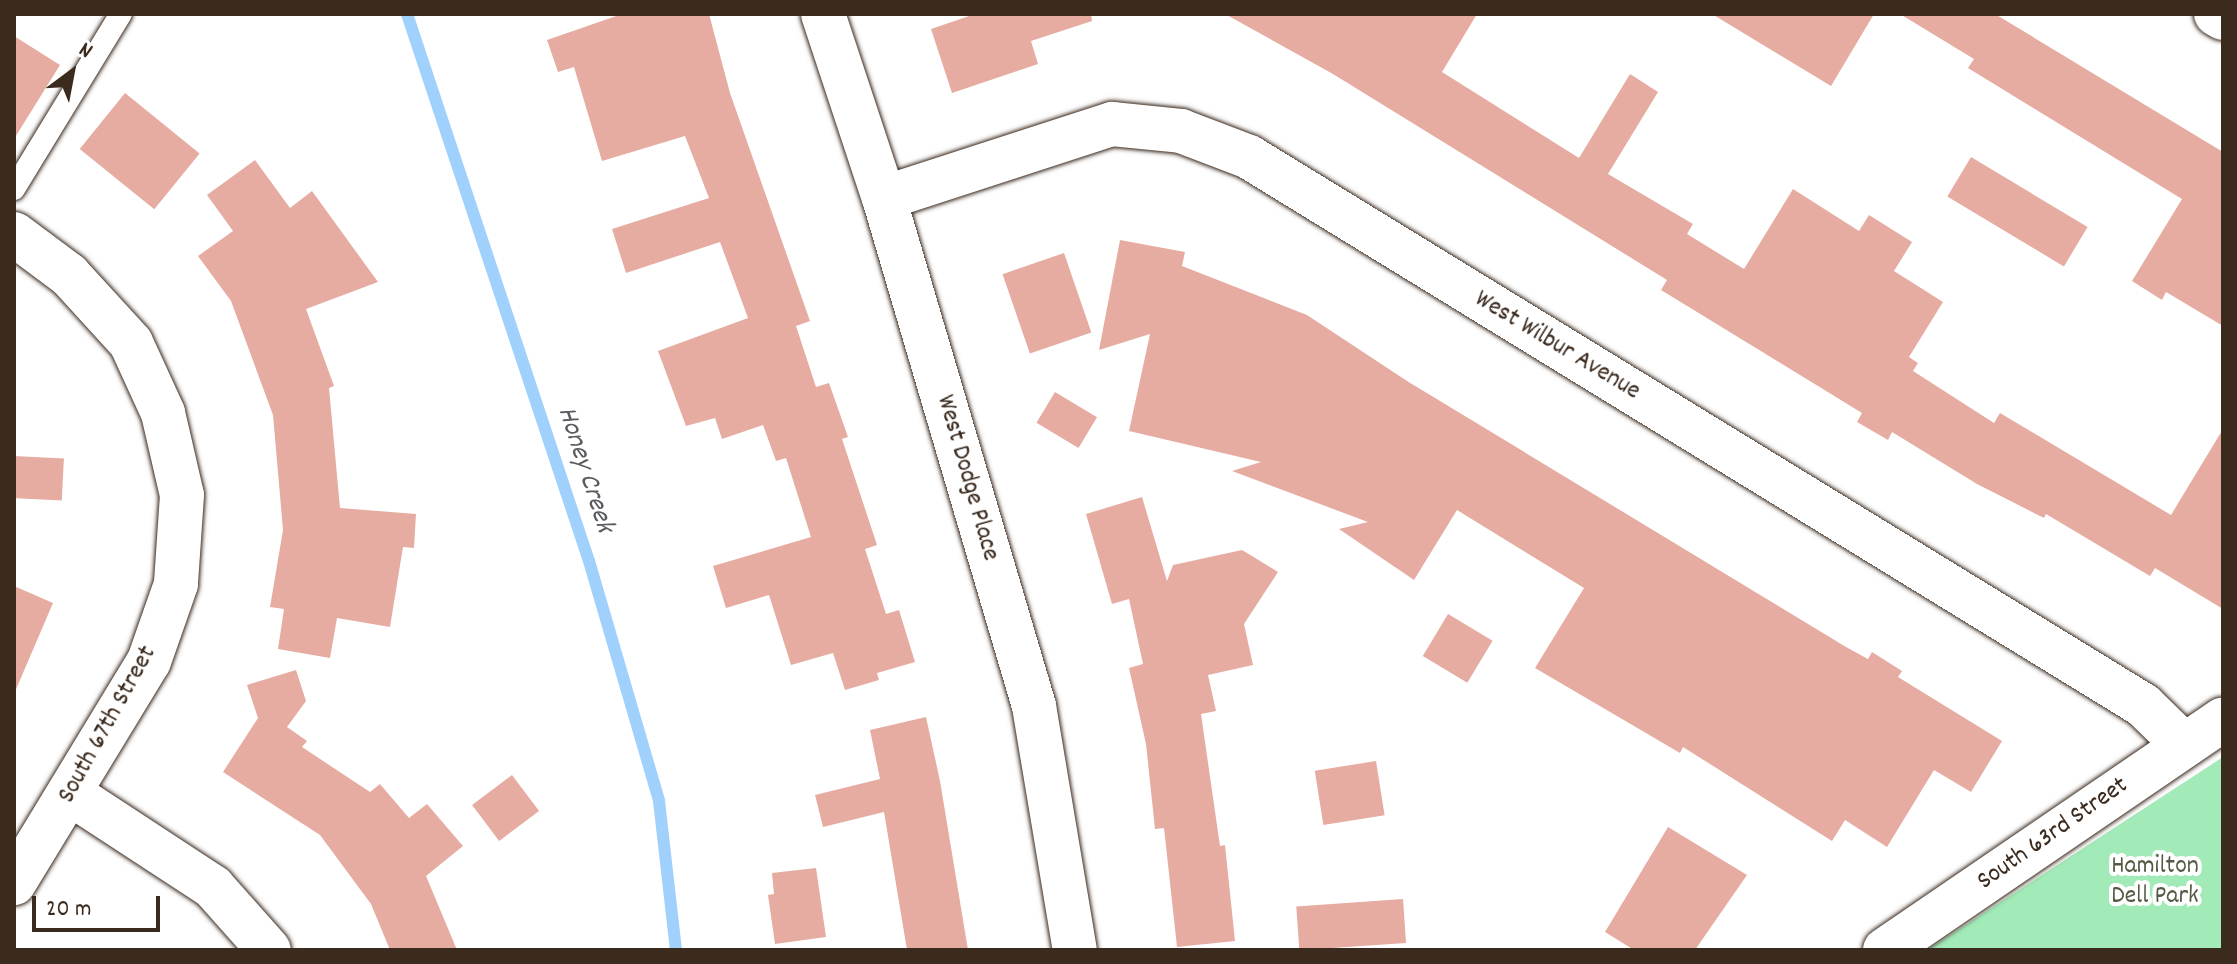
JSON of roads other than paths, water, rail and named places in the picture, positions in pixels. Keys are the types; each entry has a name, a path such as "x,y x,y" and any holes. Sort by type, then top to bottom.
{"street":[{"name":"West Dodge Place","path":"823,14 884,198 1034,706 1075,950"},
{"path":"2216,14 2223,18"},
{"name":"West Wilbur Avenue","path":"884,198 1112,124 1181,131 1249,157 2143,705 2183,744"},
{"name":"South 67th Street","path":"14,234 69,275 131,343 163,413 182,495 176,584 149,661 71,794 14,883"},
{"name":"South 63rd Street","path":"1885,950 2223,719"},
{"path":"71,794 213,887 269,950"}],"lane":[{"path":"14,189 121,14"}],"waterway":[{"name":"Honey Creek","path":"407,14 589,561 659,801 676,950"}],"park label":[{"name":"Hamilton Dell Park","path":"2155,882"}]}
